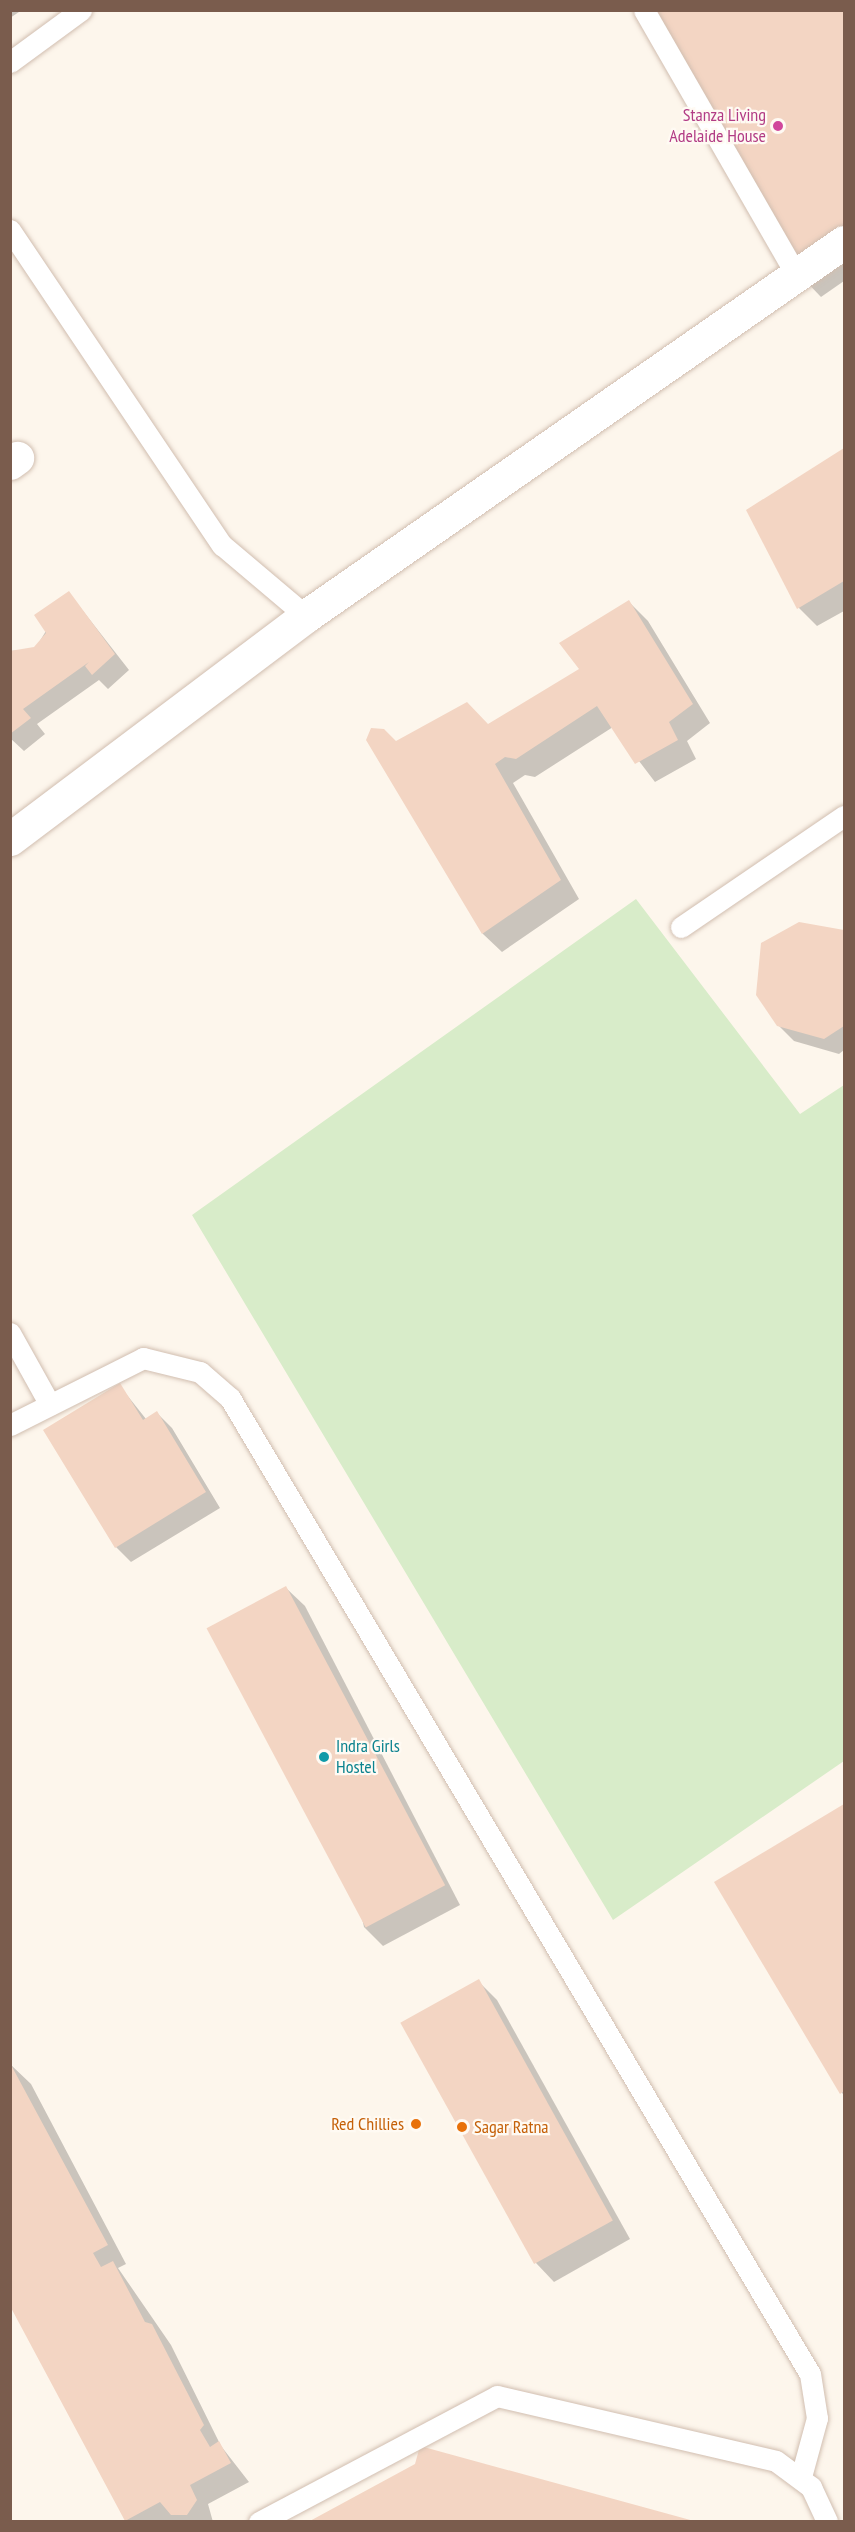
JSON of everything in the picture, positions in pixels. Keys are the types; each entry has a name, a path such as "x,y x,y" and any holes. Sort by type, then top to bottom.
{"street":[{"path":"10,839 306,616 844,242"}],"lane":[{"path":"10,62 81,10"},
{"path":"644,10 796,274"},
{"path":"10,230 222,545 306,616"},
{"path":"681,927 844,816"},
{"path":"10,1333 50,1405"},
{"path":"10,1425 143,1358 200,1372 230,1398 810,2374 817,2418 801,2477"},
{"path":"259,2522 497,2396 776,2461 801,2477 826,2522"}],"green space":[{"path":"636,899 800,1114 844,1085 844,1761 613,1920 192,1215"}],"building":[{"name":"Stanza Living Adelaide House","path":"645,10 844,10 844,242 796,274"},
{"path":"844,448 844,581 797,609 746,510"},
{"path":"69,591 115,654 92,675 85,666 89,662 23,709 31,718 10,734 10,651 34,647 46,633 34,615"},
{"path":"629,600 693,704 669,722 678,740 635,764 597,706 516,759 505,757 495,764 561,880 482,934 366,740 371,728 384,729 396,741 467,702 488,724 579,669 559,643"},
{"path":"799,922 844,930 844,1026 824,1039 777,1026 756,995 761,943"},
{"path":"120,1383 143,1420 157,1411 206,1492 115,1548 43,1430"},
{"name":"Indra Girls Hostel","path":"286,1586 445,1885 366,1928 207,1628"},
{"path":"844,1804 844,2091 840,2094 714,1882"},
{"path":"479,1979 613,2220 534,2264 400,2023"},
{"path":"10,2063 108,2245 93,2253 101,2267 113,2261 145,2322 152,2324 204,2425 200,2430 210,2447 219,2441 231,2463 190,2485 197,2500 187,2515 171,2515 160,2502 125,2521 10,2306"},
{"path":"420,2446 694,2522 308,2522 415,2464"}],"place":[{"name":"Stanza Living Adelaide House","path":"778,126"},
{"name":"Indra Girls Hostel","path":"324,1757"},
{"name":"Red Chillies","path":"416,2124"},
{"name":"Sagar Ratna","path":"462,2127"}]}
